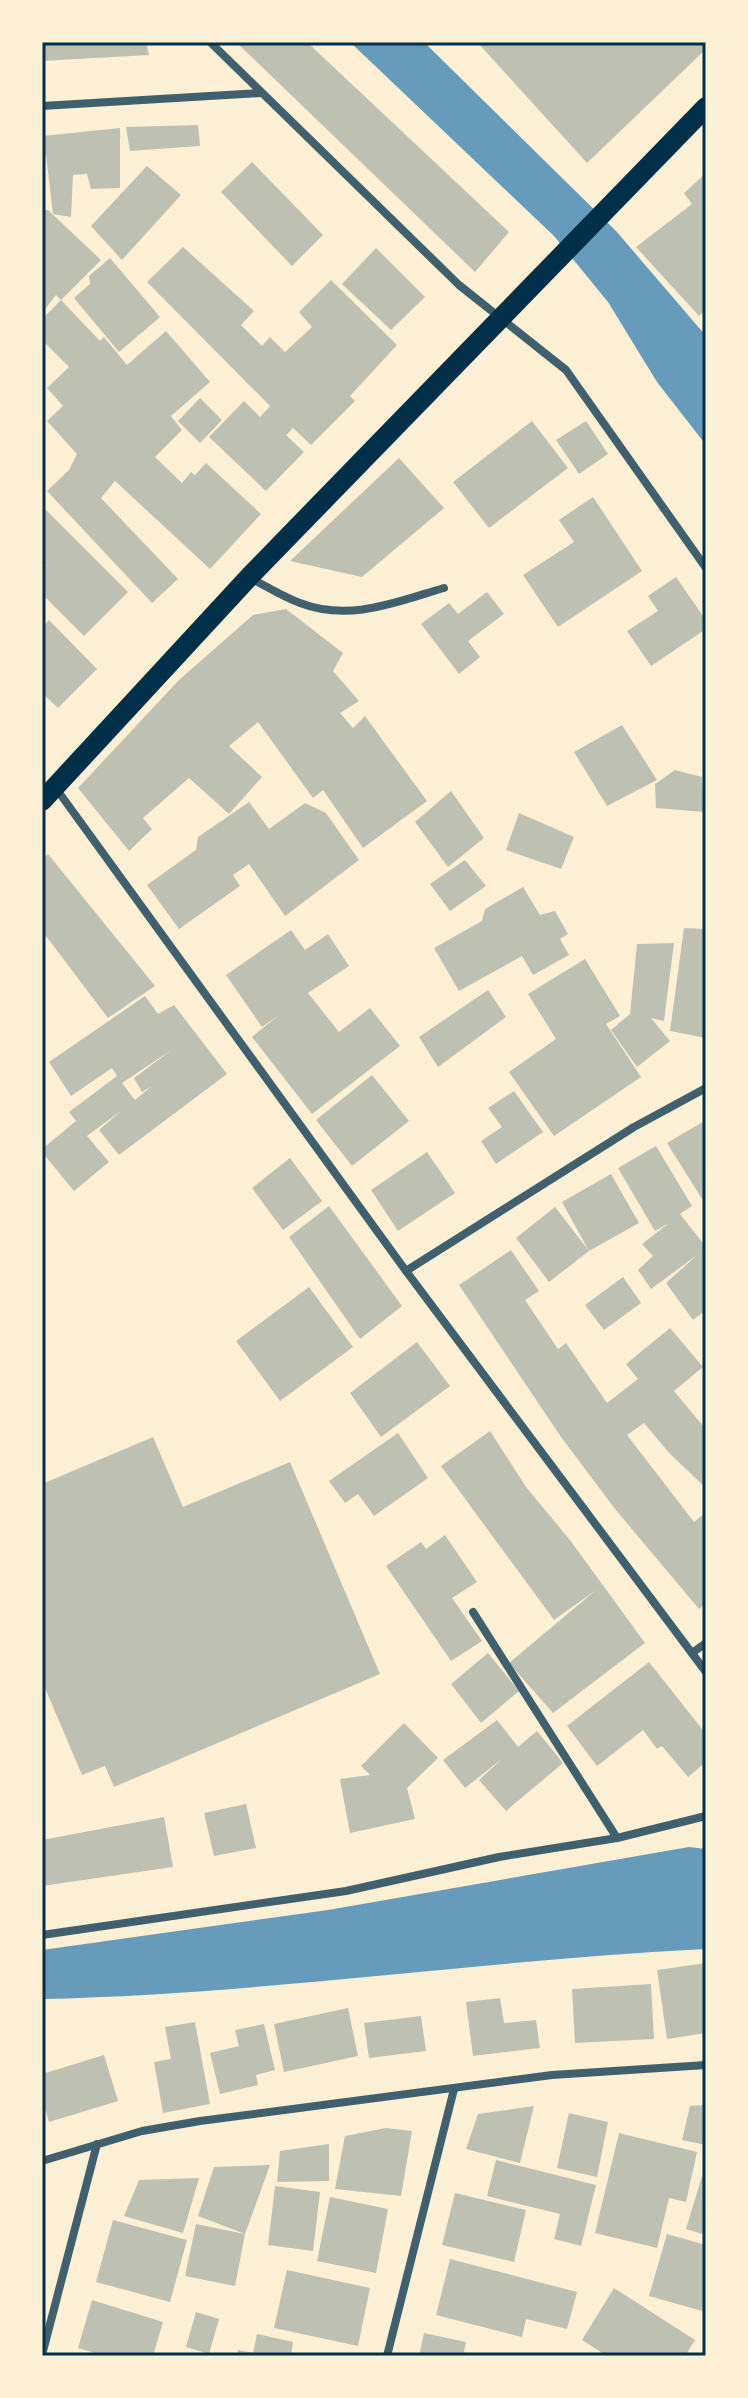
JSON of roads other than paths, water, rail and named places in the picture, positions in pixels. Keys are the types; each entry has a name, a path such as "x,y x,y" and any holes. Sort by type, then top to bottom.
{"main road":[{"path":"48,794 249,577 706,107"}],"street":[{"path":"210,42 459,285 566,370 706,568"},
{"path":"42,106 261,93"},
{"path":"249,577 298,603 333,613 364,612 444,588"},
{"path":"48,794 706,1672"},
{"path":"406,1271 634,1127 706,1088"},
{"path":"473,1612 617,1838"},
{"path":"692,1653 706,1643"},
{"path":"42,1935 346,1891 499,1857 617,1838 706,1816"},
{"path":"42,2161 142,2131 200,2121 552,2075 706,2065"},
{"path":"387,2356 454,2089"},
{"path":"42,2355 97,2144"}],"water":[{"path":"350,42 424,42 616,231 706,336 706,445 657,382 608,302 554,236"},
{"path":"689,1847 706,1849 706,1949 208,1991 42,1999 42,1950 328,1910"}]}
